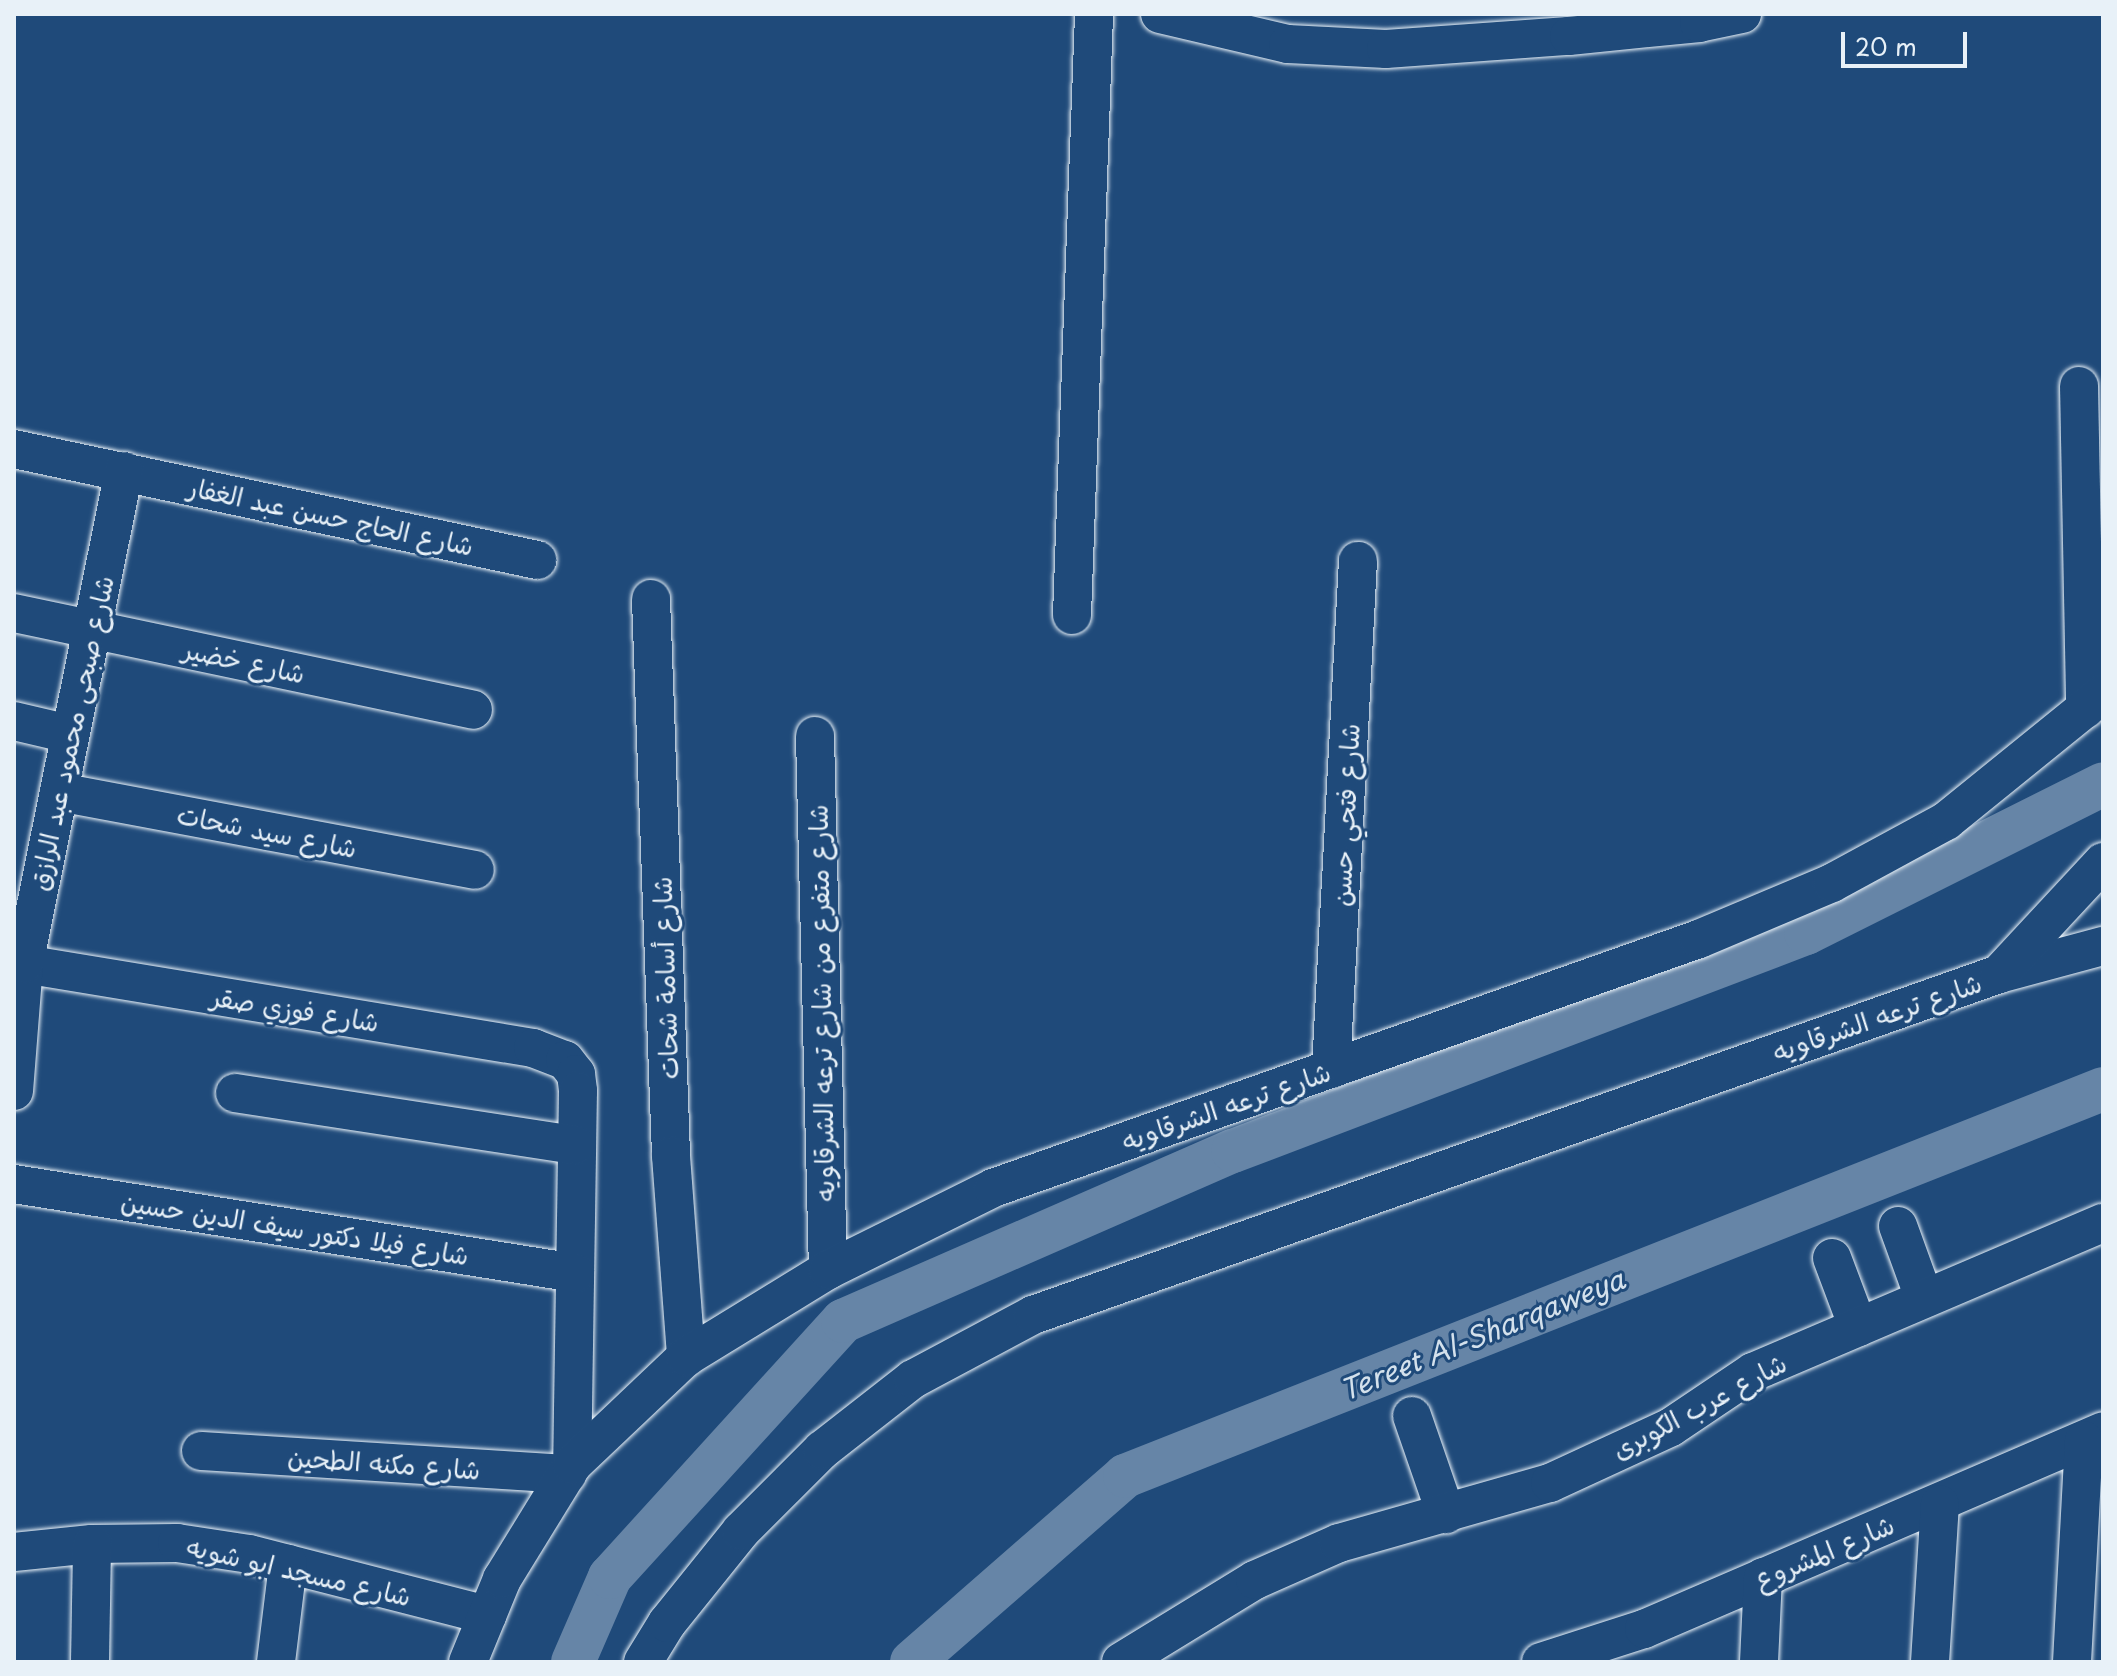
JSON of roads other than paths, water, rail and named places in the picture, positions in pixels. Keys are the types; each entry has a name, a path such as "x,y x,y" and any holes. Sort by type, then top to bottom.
{"street":[{"path":"1072,615 1094,14"},
{"path":"1160,14 1288,44 1386,49 1488,28 1699,23 1742,14"},
{"path":"2079,386 2094,701"},
{"name":"شارع الحاج حسن عبد الغفار","path":"14,449 537,560"},
{"name":"شارع صبحى محمود عبد الرازق","path":"14,1091 22,951 59,792 124,471"},
{"name":"شارع فتحي حسن","path":"1331,1069 1358,561"},
{"name":"شارع أسامة شحات","path":"651,599 671,1156 686,1357"},
{"name":"شارع خضير","path":"14,613 473,710"},
{"name":"شارع ترعه الشرقاويه","path":"468,1662 502,1579 569,1470 686,1357 828,1270 993,1188 1699,939 1832,883 1946,821 2094,701"},
{"path":"14,721 70,734"},
{"name":"شارع متفرع من شارع ترعه الشرقاويه","path":"815,736 828,1270"},
{"name":"شارع سيد شحات","path":"59,792 475,870"},
{"name":"شارع ترعه الشرقاويه","path":"1999,974 2103,862"},
{"name":"شارع ترعه الشرقاويه","path":"643,1662 667,1623 741,1531 822,1450 913,1379 1033,1315 1999,974 2103,946"},
{"name":"شارع فوزي صقر","path":"22,951 533,1048 565,1060 576,1074 575,1145"},
{"path":"235,1093 575,1145 569,1470"},
{"name":"شارع فيلا دكتور سيف الدين حسين","path":"14,1184 575,1273"},
{"name":"شارع عرب الكوبرى","path":"1121,1662 1255,1580 1339,1543 1550,1483 1671,1427 1753,1372 2103,1223"},
{"path":"1898,1226 1924,1298"},
{"path":"1832,1258 1858,1327"},
{"path":"1412,1416 1446,1514"},
{"path":"2072,1662 2093,1436"},
{"name":"شارع المشروع","path":"1541,1662 1644,1646 1763,1577 1940,1504 2093,1436"},
{"name":"شارع مكنه الطحين","path":"201,1451 569,1470"},
{"path":"1930,1662 1940,1504"},
{"name":"شارع مسجد ابو شويه","path":"14,1552 92,1544 177,1543 249,1554 487,1615"},
{"path":"90,1662 92,1544"},
{"path":"276,1662 288,1564"},
{"path":"1759,1662 1763,1577"}],"waterway":[{"path":"573,1662 610,1577 843,1321 1233,1151 1806,933 2103,784"},
{"name":"Tereet Al-Sharqaweya","path":"912,1662 1125,1476 2103,1089"}]}
